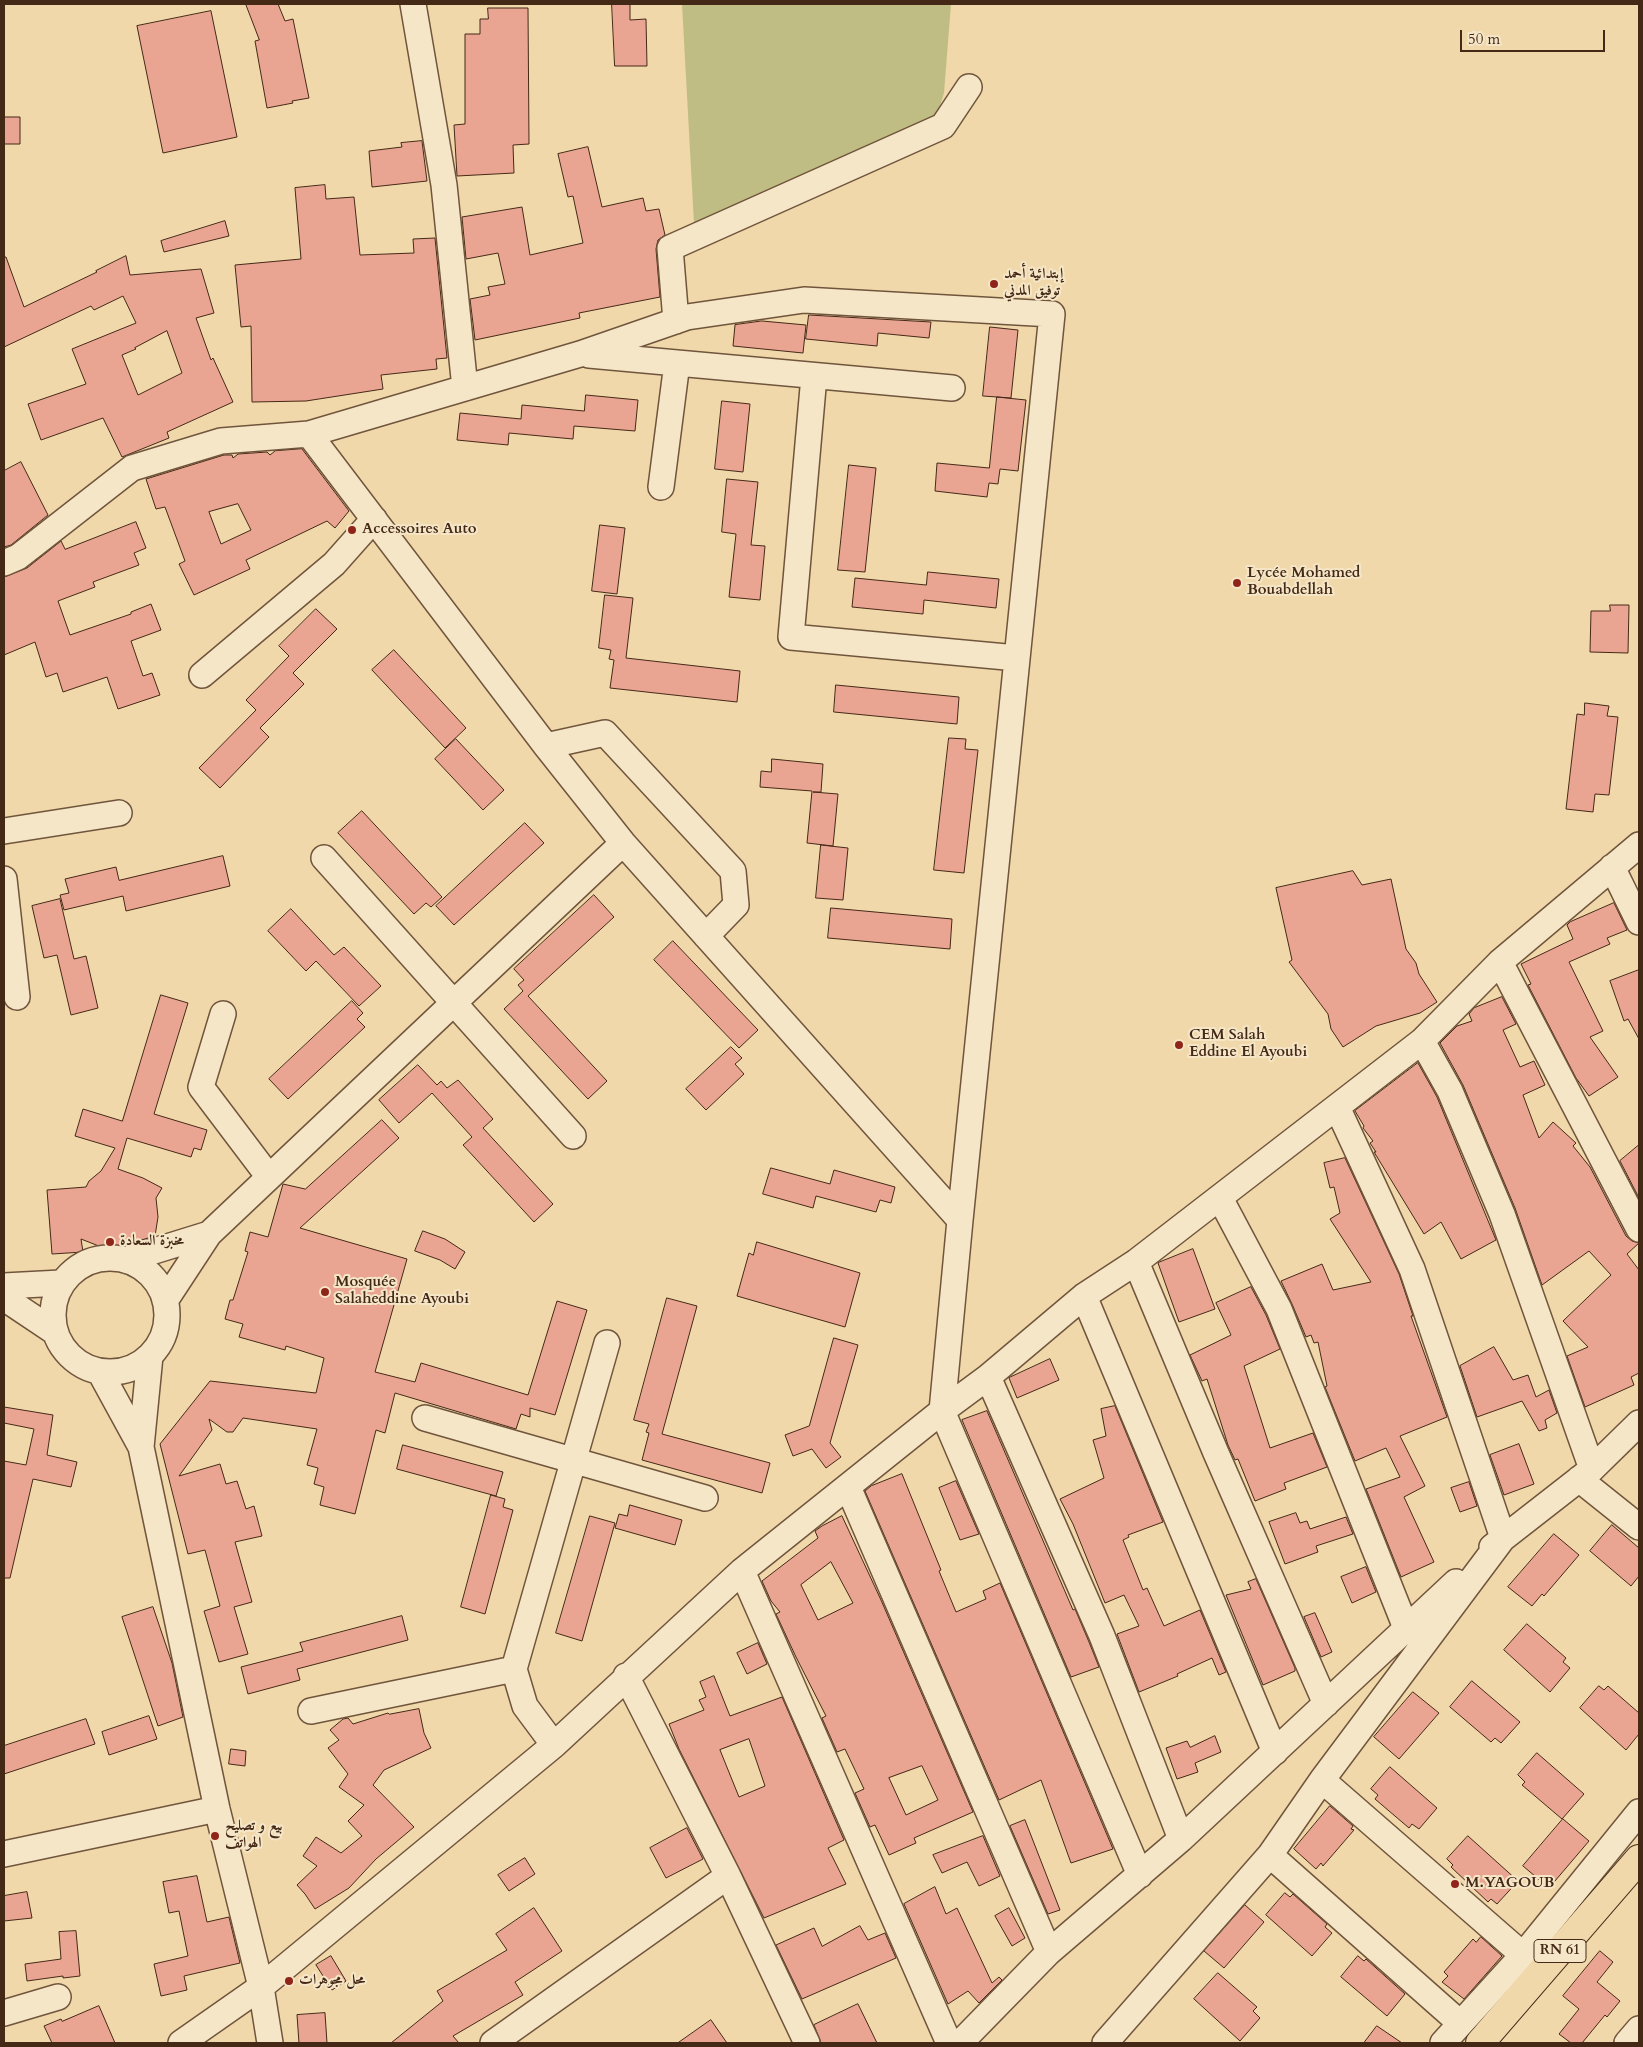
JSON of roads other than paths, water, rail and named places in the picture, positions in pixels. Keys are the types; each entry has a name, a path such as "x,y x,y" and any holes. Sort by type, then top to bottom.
{"main road":[{"name":"RN 61","path":"1480,2043 1639,1859"}],"street":[{"path":"413,4 444,185 465,388"},
{"path":"676,321 670,248 943,126 969,86"},
{"path":"4,562 18,557 132,468 221,441 309,434 580,354 687,317 804,300 1052,314 942,1411 1140,1875"},
{"path":"580,354 952,388"},
{"path":"661,487 677,363"},
{"path":"814,376 791,637 1017,658"},
{"path":"309,434 546,746 623,843 960,1220"},
{"path":"202,675 334,564 374,520"},
{"path":"546,746 605,733 733,871 736,905 706,936"},
{"path":"4,831 120,813"},
{"path":"166,1301 209,1234 623,843"},
{"path":"181,2043 261,1987 554,1744 742,1571 942,1411 988,1377 1084,1296 1136,1262 1422,1041 1500,962 1639,845"},
{"path":"324,858 573,1136"},
{"path":"1612,867 1639,922"},
{"path":"4,879 17,997"},
{"path":"1500,962 1639,1229"},
{"path":"223,1014 201,1087 269,1177"},
{"path":"1422,1041 1450,1090 1502,1214 1586,1474 1639,1527"},
{"path":"1338,1107 1412,1269 1503,1538"},
{"path":"1220,1198 1279,1309 1406,1628"},
{"path":"125,1260 209,1234"},
{"path":"111,1258 125,1260 139,1265 151,1275 160,1287 166,1301 165,1331 159,1344 150,1356 135,1366 118,1372 100,1372 85,1367 72,1358 62,1346 55,1332 52,1315 54,1299 71,1272 83,1264 96,1259 111,1258"},
{"path":"1136,1262 1220,1462 1326,1704"},
{"path":"4,1286 62,1284"},
{"path":"1084,1296 1274,1752"},
{"path":"4,1298 55,1332"},
{"path":"554,1744 525,1706 514,1669 606,1342"},
{"path":"141,1447 150,1356"},
{"path":"100,1372 141,1447 217,1809 261,1987 270,2043"},
{"path":"988,1377 1102,1636 1181,1839"},
{"path":"425,1418 705,1498"},
{"path":"960,2043 1050,1952 1181,1839 1503,1538 1586,1474 1639,1423"},
{"path":"848,1487 1050,1952"},
{"path":"1105,2043 1270,1855 1322,1780 1503,1538"},
{"path":"742,1571 949,2043"},
{"path":"311,1711 514,1669"},
{"path":"626,1676 728,1876 808,2043"},
{"path":"1322,1780 1523,1955"},
{"path":"4,1854 217,1809"},
{"path":"1442,2043 1523,1955 1639,1812"},
{"path":"1270,1855 1460,2023"},
{"path":"493,2043 728,1876"},
{"path":"4,2013 58,1997"},
{"path":"1627,2043 1639,2029"}],"place":[{"name":"إبتدائية أحمد توفيق المدني","path":"994,284"},
{"name":"Accessoires Auto","path":"352,530"},
{"name":"Lycée Mohamed Bouabdellah","path":"1237,583"},
{"name":"CEM Salah Eddine El Ayoubi","path":"1179,1045"},
{"name":"مخبزة السعادة","path":"110,1242"},
{"name":"Mosquée Salaheddine Ayoubi","path":"325,1292"},
{"name":"بيع و تصليح الهواتف","path":"215,1836"},
{"name":"M.YAGOUB","path":"1455,1884"},
{"name":"محل مجوهرات","path":"289,1981"}]}
